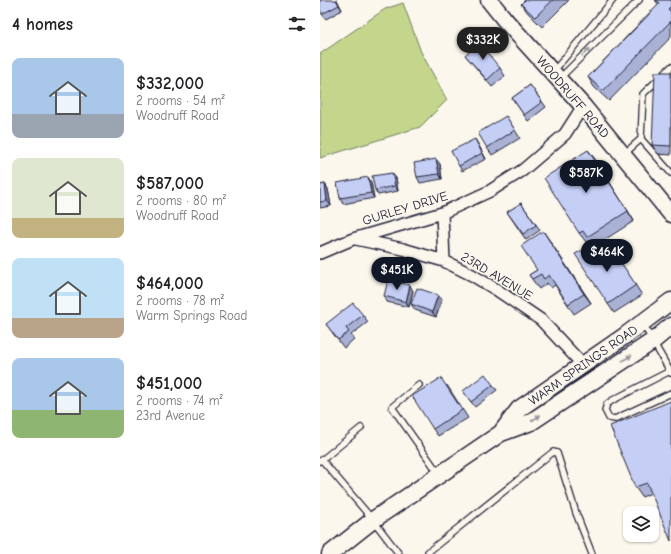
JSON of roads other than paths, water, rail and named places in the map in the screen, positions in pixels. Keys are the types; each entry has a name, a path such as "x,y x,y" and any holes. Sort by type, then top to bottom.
{"main road":[{"name":"WOODRUFF ROAD","path":"489,0 505,20 583,106 622,155 670,210"},
{"name":"WARM SPRINGS ROAD","path":"501,433 519,409 643,324 671,301"},
{"name":"WARM SPRINGS ROAD","path":"330,554 373,520 501,433 531,422 653,341 671,326"}],"street":[{"name":"GURLEY DRIVE","path":"320,253 353,239 442,214 490,191 523,170 566,134 583,106"},
{"path":"442,214 444,261"},
{"name":"23RD AVENUE","path":"353,239 403,249 444,261 472,275 541,320 583,365"}],"lane":[{"path":"556,76 613,0"},
{"path":"556,76 639,0"},
{"path":"671,67 643,94 641,140 671,173"},
{"path":"622,155 641,140"},
{"path":"643,324 670,372 613,400 607,404 605,410 610,418 615,420 671,393"},
{"path":"419,385 392,407 440,475"},
{"path":"362,428 321,460 373,520 396,553"},
{"path":"429,554 428,552 553,452 557,452 576,513 592,554"}]}
